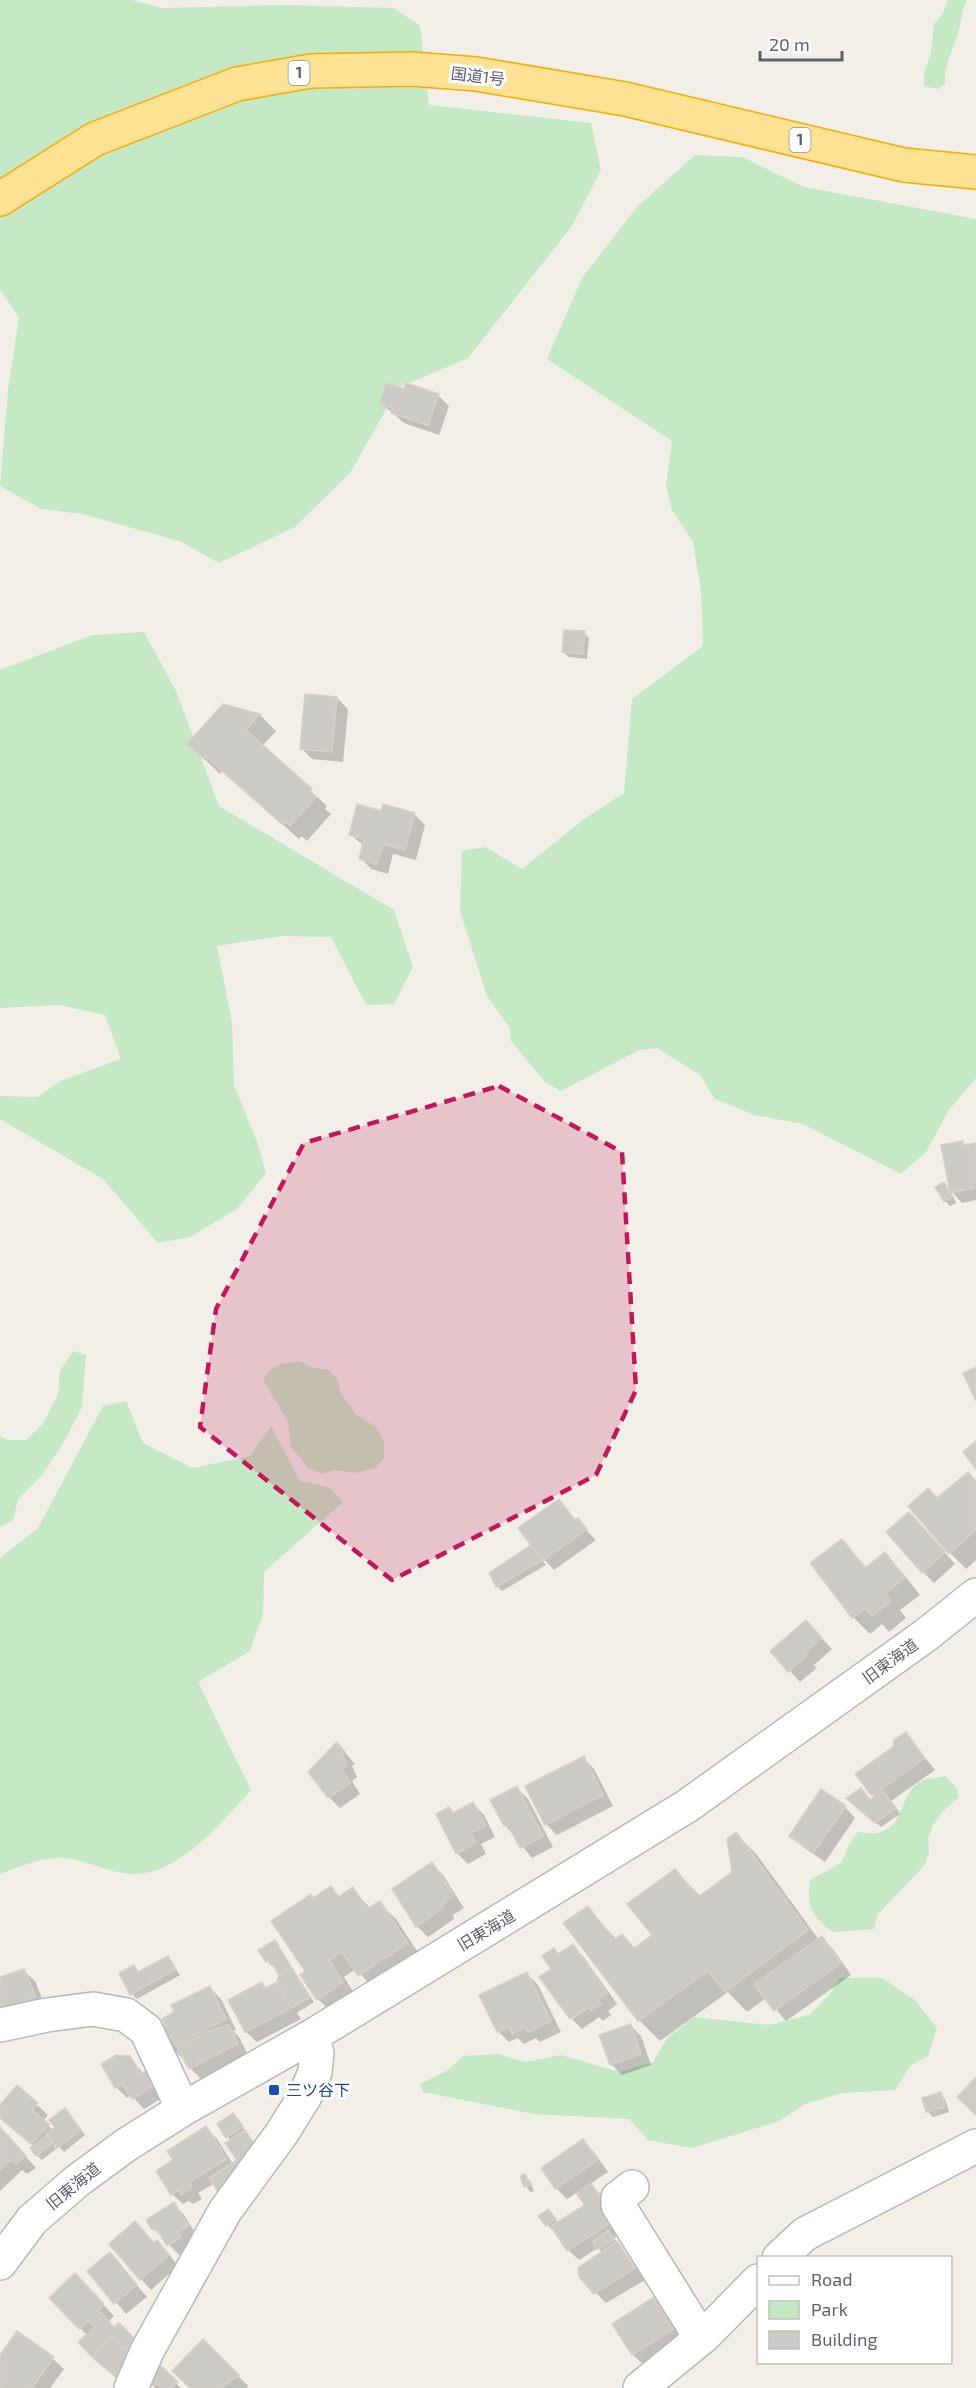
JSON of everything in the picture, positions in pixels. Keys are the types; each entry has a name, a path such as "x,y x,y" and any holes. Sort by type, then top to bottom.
{"highway":[{"name":"国道1号","path":"0,199 95,139 190,100 237,84 311,71 412,69 476,74 625,99 904,165 976,172"}],"street":[{"name":"旧東海道","path":"0,2264 32,2220 77,2181 126,2145 183,2109 312,2036 687,1806 926,1635 976,1595"},
{"path":"0,2025 47,2015 93,2009 126,2015 146,2030 183,2109"},
{"path":"131,2388 147,2351 225,2211 282,2133 305,2096 315,2072 317,2053 312,2036"},
{"path":"781,2256 806,2234 976,2146"},
{"path":"632,2187 618,2198 618,2205 701,2338"},
{"path":"640,2388 701,2338 757,2283"}],"highlighted area":[{"path":"499,1086 622,1152 636,1390 596,1475 392,1580 200,1427 216,1309 304,1143"}],"green space":[{"path":"0,0 132,0 162,8 285,5 394,8 420,26 429,105 591,123 601,170 572,226 468,358 399,387 350,473 295,527 219,563 179,541 82,514 41,509 0,486 8,390 19,317 0,290"},
{"path":"948,0 967,0 947,64 945,84 938,89 924,86 924,73 931,53 934,24 943,13"},
{"path":"695,155 742,157 804,187 976,219 976,1078 949,1110 926,1152 901,1174 803,1124 755,1115 715,1099 700,1075 657,1048 639,1050 561,1091 545,1082 511,1041 510,1028 487,996 460,911 462,851 485,847 522,869 584,819 624,793 632,699 703,646 701,590 693,542 672,510 666,486 672,441 547,359 582,278 637,207"},
{"path":"144,632 176,691 219,806 394,910 413,967 394,1004 366,1005 331,937 282,936 217,946 232,1022 234,1085 257,1142 266,1173 237,1209 190,1237 158,1243 103,1179 0,1119 0,1096 38,1097 60,1081 121,1059 105,1015 59,1005 0,1008 0,670 92,635"},
{"path":"73,1351 86,1355 82,1407 65,1440 43,1474 18,1499 13,1520 0,1527 0,1436 8,1440 26,1440 43,1424 58,1394 60,1371"},
{"path":"299,1361 315,1368 329,1370 338,1380 341,1394 357,1415 376,1427 384,1442 384,1458 375,1468 356,1473 335,1470 322,1474 308,1468 291,1447 288,1422 263,1380 274,1367"},
{"path":"126,1401 143,1443 193,1468 250,1456 271,1426 300,1481 329,1487 343,1502 264,1572 263,1614 250,1651 198,1682 251,1790 228,1816 186,1854 155,1871 130,1874 67,1858 58,1858 33,1862 0,1874 0,1558 38,1528 103,1406"},
{"path":"945,1776 956,1787 959,1797 944,1810 933,1825 928,1838 929,1853 924,1866 877,1915 874,1929 833,1932 815,1916 812,1910 809,1897 810,1880 842,1862 849,1844 858,1832 877,1833 887,1830 898,1817 914,1787 924,1780"},
{"path":"840,1978 882,1978 915,2000 937,2028 928,2056 910,2066 895,2090 842,2093 805,2104 779,2121 692,2148 648,2140 629,2119 534,2114 423,2092 420,2084 448,2070 463,2056 498,2054 526,2062 561,2055 620,2072 653,2062 667,2038 694,2017 769,2025 809,2015 829,1995"}],"building":[{"path":"386,383 404,389 406,383 439,394 428,425 391,413 393,408 380,404"},
{"path":"564,630 585,631 583,654 562,652"},
{"path":"305,694 337,697 332,752 300,749"},
{"path":"223,704 260,714 246,730 312,789 310,792 316,797 290,826 285,821 282,824 205,756 203,758 187,744"},
{"path":"357,804 381,811 383,804 415,813 405,850 383,844 377,864 359,859 364,839 349,835"},
{"path":"963,1141 963,1145 976,1143 976,1182 973,1183 974,1188 950,1193 941,1145"},
{"path":"944,1182 952,1197 944,1202 935,1187"},
{"path":"976,1367 976,1401 963,1373"},
{"path":"976,1441 976,1469 963,1452"},
{"path":"968,1472 976,1481 976,1530 949,1554 908,1506 928,1488 937,1498"},
{"path":"559,1499 575,1520 578,1518 587,1529 543,1561 518,1528"},
{"path":"909,1512 945,1552 922,1573 886,1532"},
{"path":"842,1539 865,1568 885,1552 905,1578 885,1593 891,1601 872,1616 866,1608 852,1618 810,1563"},
{"path":"531,1545 542,1560 496,1587 489,1573"},
{"path":"806,1620 822,1638 804,1653 807,1656 788,1672 770,1651"},
{"path":"906,1732 925,1758 872,1796 855,1774 893,1747 894,1740"},
{"path":"337,1742 345,1752 342,1754 347,1765 342,1769 350,1783 328,1798 308,1772"},
{"path":"584,1756 603,1795 545,1825 525,1786"},
{"path":"517,1786 543,1836 520,1848 509,1826 504,1826 490,1800"},
{"path":"861,1788 870,1800 883,1791 896,1808 875,1823 846,1798"},
{"path":"821,1789 846,1806 814,1852 789,1836"},
{"path":"473,1802 486,1826 471,1833 476,1843 456,1854 436,1814 449,1807 453,1813"},
{"path":"736,1832 808,1930 725,1992 708,1971 638,2021 563,1923 588,1906 614,1940 622,1934 634,1948 652,1935 627,1904 675,1869 698,1897 732,1872 727,1839"},
{"path":"432,1862 454,1896 443,1904 444,1907 416,1927 392,1889"},
{"path":"331,1886 338,1897 353,1887 367,1909 380,1901 408,1943 358,1976 342,1952 329,1960 343,1982 317,2000 300,1975 305,1971 271,1921 311,1894 313,1898"},
{"path":"822,1936 841,1963 774,2011 754,1984"},
{"path":"275,1940 291,1967 279,1975 270,1960 266,1962 258,1950"},
{"path":"573,1944 607,1993 598,1999 601,2004 591,2011 588,2007 570,2019 539,1977 551,1969 542,1956 554,1948 558,1954"},
{"path":"168,1956 176,1969 130,1995 119,1973 134,1965 138,1972"},
{"path":"291,1967 310,1997 291,2008 277,1982 279,1975"},
{"path":"24,1969 36,1997 0,2009 0,1977"},
{"path":"527,1972 551,2021 528,2032 525,2027 512,2034 509,2027 497,2032 479,1995"},
{"path":"262,1982 265,1988 277,1982 291,2008 245,2032 228,2000"},
{"path":"210,1986 226,2019 170,2048 159,2028 165,2025 162,2019 174,2012 171,2005"},
{"path":"631,2024 641,2054 610,2065 599,2035"},
{"path":"229,2025 238,2044 189,2069 177,2047 207,2032"},
{"path":"116,2055 130,2056 141,2074 152,2067 160,2082 132,2099 122,2084 115,2088 101,2064"},
{"path":"976,2077 976,2115 957,2097"},
{"path":"17,2085 38,2103 32,2110 49,2124 31,2144 0,2118 0,2105"},
{"path":"941,2092 945,2107 926,2112 922,2098"},
{"path":"65,2108 81,2130 57,2148 46,2134 55,2127 49,2120"},
{"path":"233,2113 243,2126 226,2138 217,2124"},
{"path":"206,2126 227,2159 189,2182 192,2187 181,2195 178,2190 171,2195 156,2171 173,2160 167,2151"},
{"path":"0,2127 26,2156 16,2164 11,2160 0,2170"},
{"path":"245,2130 257,2148 220,2195 209,2178 237,2160 225,2143"},
{"path":"47,2136 52,2143 36,2156 30,2148"},
{"path":"583,2139 598,2160 555,2189 541,2168"},
{"path":"525,2174 530,2185 524,2187 520,2176"},
{"path":"591,2183 615,2220 567,2251 551,2226 585,2205 576,2193"},
{"path":"174,2202 188,2226 178,2232 181,2237 167,2246 156,2228 152,2230 146,2220"},
{"path":"548,2209 556,2219 546,2226 538,2216"},
{"path":"135,2221 154,2243 157,2240 169,2255 140,2280 109,2244"},
{"path":"608,2230 614,2239 597,2250 592,2242"},
{"path":"617,2241 635,2268 594,2294 579,2277 578,2268"},
{"path":"110,2252 137,2285 114,2304 87,2271"},
{"path":"75,2273 104,2304 98,2310 114,2327 119,2323 136,2340 125,2350 112,2337 92,2357 78,2342 95,2327 89,2320 79,2329 49,2298"},
{"path":"654,2297 674,2329 632,2355 612,2324"},
{"path":"17,2331 54,2357 32,2388 0,2388 0,2355"},
{"path":"112,2337 125,2350 128,2347 136,2356 118,2379 92,2357"},
{"path":"203,2339 239,2375 220,2388 190,2388 172,2371"},
{"path":"160,2365 178,2382 171,2388 162,2388 158,2384 151,2386 145,2380"}],"place":[{"name":"三ツ谷下","path":"274,2090"}]}
